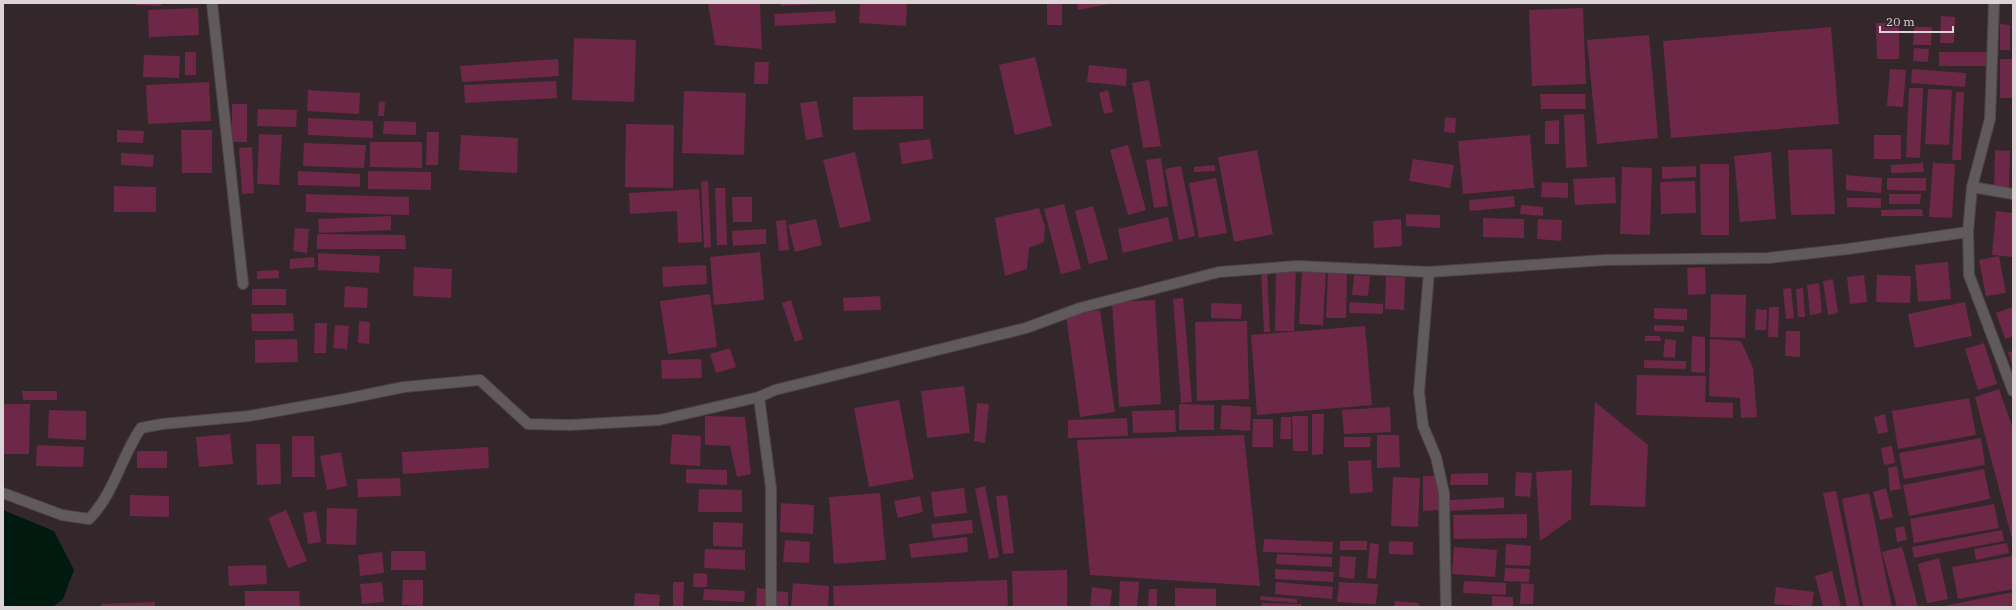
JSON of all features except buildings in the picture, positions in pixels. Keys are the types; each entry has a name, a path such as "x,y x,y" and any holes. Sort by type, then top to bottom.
{"street":[{"path":"212,3 243,284"},
{"path":"1994,3 1990,119 1972,187 1968,232 1968,275 2013,391"},
{"path":"1972,187 2013,194"},
{"path":"3,493 62,515 89,519 101,507 130,443 141,428 162,424 249,416 404,387 480,380 528,424 570,425 659,420 759,397 775,390 1026,328 1080,308 1219,272 1297,266 1428,272 1605,260 1768,258 1848,249 1968,232"},
{"path":"1428,272 1419,392 1423,426 1436,457 1444,493 1446,607"},
{"path":"759,397 771,488 771,607"}],"shaded area":[{"path":"3,510 54,531 74,570 63,599 53,607 3,607"}]}
